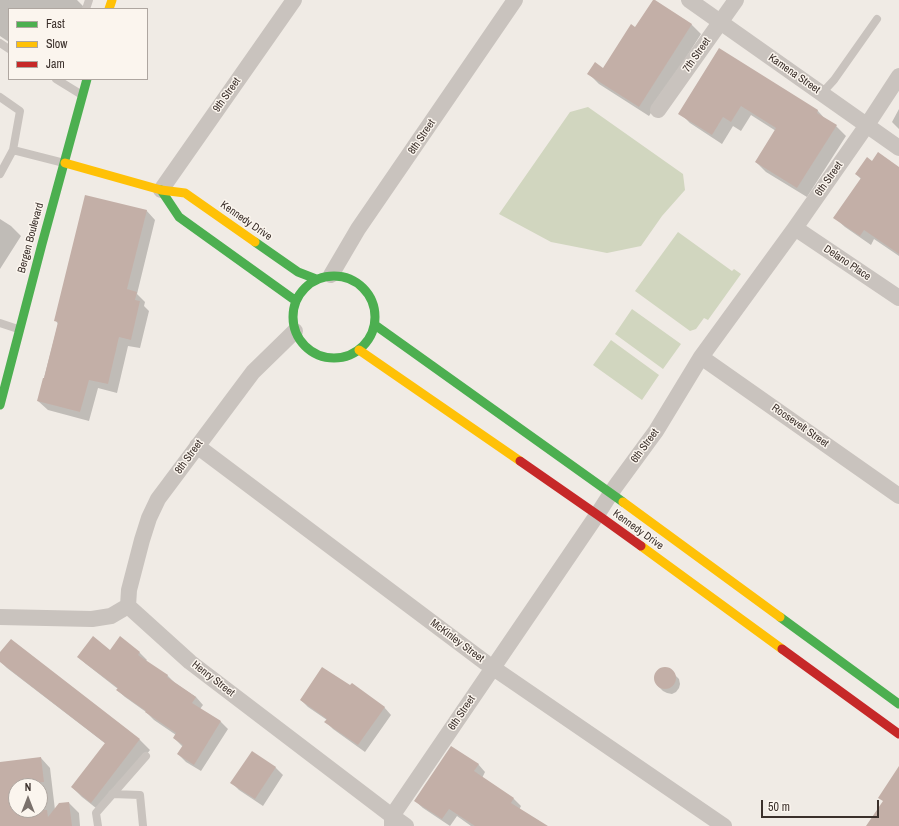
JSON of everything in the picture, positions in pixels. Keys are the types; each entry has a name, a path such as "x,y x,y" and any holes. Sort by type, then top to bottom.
{"street":[{"name":"9th Street","path":"161,190 294,0"},
{"name":"8th Street","path":"324,277 358,230 515,0"},
{"name":"Kamena Street","path":"689,0 899,148"},
{"name":"7th Street","path":"658,110 736,0"},
{"name":"6th Street","path":"392,821 493,668 597,515 610,493 656,431 700,357 795,228 899,76"},
{"name":"Bergen Boulevard","path":"0,404 87,80"},
{"name":"Kennedy Drive","path":"65,163 161,190 185,193 298,272 324,277"},
{"path":"161,190 179,217 296,301"},
{"name":"Delano Place","path":"795,228 899,298"},
{"path":"324,277 346,277 360,284 370,295 375,310 375,324 369,339 359,350 345,357 330,358 315,353 303,344 295,331 293,316 296,301 304,288 324,277"},
{"name":"Kennedy Drive","path":"375,324 610,493 720,582 899,704"},
{"name":"8th Street","path":"128,606 129,590 149,518 158,499 253,372 295,331"},
{"name":"Kennedy Drive","path":"359,350 597,515 710,597 798,657 890,724 899,734"},
{"name":"Roosevelt Street","path":"700,357 899,496"},
{"name":"McKinley Street","path":"197,446 493,668 724,826"},
{"path":"710,597 720,582"},
{"path":"0,617 92,619 111,616 128,606"},
{"name":"Henry Street","path":"128,606 190,662 392,821 406,826"}],"lane":[{"path":"822,93 834,80 877,19"},
{"path":"60,80 83,96"},
{"path":"0,97 20,111 13,150 0,174"},
{"path":"13,150 65,163"},
{"path":"0,323 20,329"},
{"path":"98,826 96,813 146,756"},
{"path":"112,794 140,795 143,826"}],"green space":[{"path":"588,107 683,174 685,190 662,216 641,246 607,253 551,242 499,214 570,112"},
{"path":"678,232 732,271 734,269 741,274 708,320 704,318 696,329 690,331 635,291"},
{"path":"632,309 681,344 663,369 615,334"},
{"path":"611,340 659,375 642,400 593,365"}],"building":[{"path":"653,0 692,24 639,107 587,74 595,62 603,68 631,24 635,27"},
{"path":"719,48 818,110 817,113 837,125 797,188 755,162 776,128 741,106 731,122 723,117 712,135 678,114"},
{"path":"878,152 899,167 899,254 864,230 860,236 833,218 861,178 855,174 867,157 872,161"},
{"path":"85,195 147,210 127,289 137,292 135,300 140,301 131,340 119,337 108,384 89,380 80,412 37,401 58,322 54,321"},
{"path":"93,636 110,650 120,636 140,652 138,655 168,675 167,677 196,697 192,703 221,721 194,765 177,754 183,745 173,738 176,733 116,690 118,688 77,657"},
{"path":"11,639 140,739 91,803 71,787 105,743 0,662 0,652"},
{"path":"322,667 350,685 352,683 385,707 358,745 324,722 327,719 300,700"},
{"path":"665,667 673,670 676,678 673,686 665,689 657,686 654,678 657,670"},
{"path":"451,746 479,764 474,771 514,798 511,803 548,826 475,826 449,809 442,819 414,801"},
{"path":"252,751 276,767 255,799 230,783"},
{"path":"41,757 44,778 8,778 8,818 48,818 59,803 69,802 72,826 0,826 0,762"},
{"path":"899,766 899,826 866,826 883,801 878,798"}],"traffic: fast":[{"path":"0,405 87,80"},
{"path":"161,190 179,217 296,301"},
{"path":"255,242 298,272 316,279"},
{"path":"334,276 350,279 363,288 372,301 375,317 372,333 363,346 350,355 334,358 318,355 305,346 296,333 293,317 296,301 305,288 318,279 334,276"},
{"path":"375,325 623,502"},
{"path":"780,617 899,704"}],"traffic: slow":[{"path":"109,8 112,0"},
{"path":"65,163 161,190 185,193 255,242"},
{"path":"359,350 520,461"},
{"path":"623,502 780,617"},
{"path":"641,546 782,649"}],"traffic: jam":[{"path":"520,461 641,546"},
{"path":"782,649 899,734"}]}
